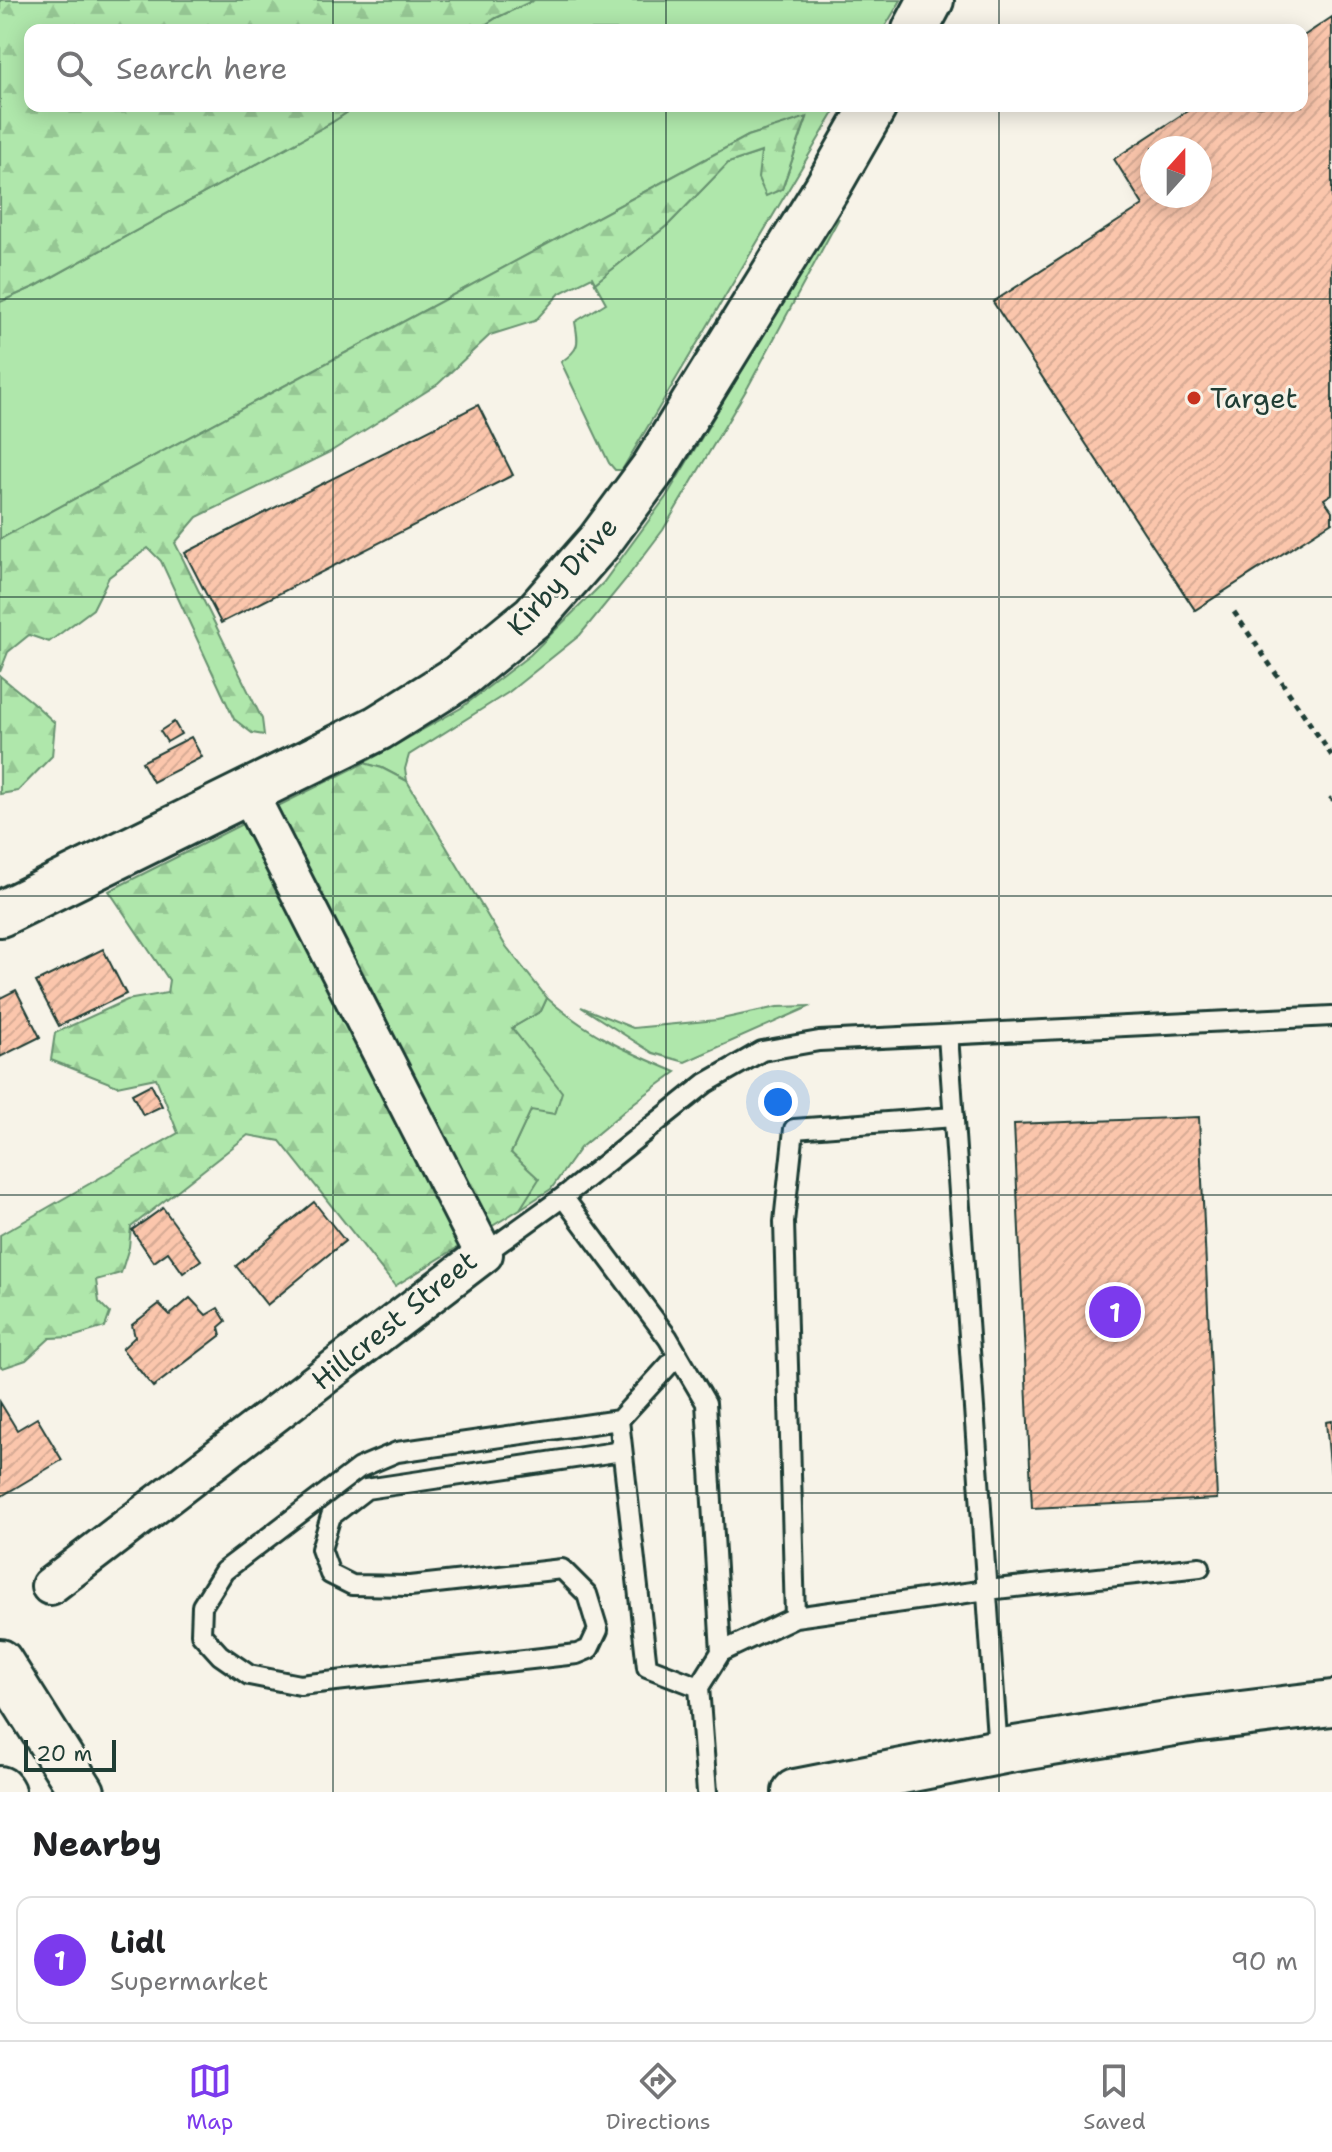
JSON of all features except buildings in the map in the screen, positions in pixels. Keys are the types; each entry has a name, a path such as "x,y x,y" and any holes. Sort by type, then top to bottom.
{"main road":[{"path":"918,24 931,0"},
{"name":"Kirby Drive","path":"0,914 378,728 458,678 534,616 599,542 655,466 871,112"},
{"path":"0,1662 82,1792"},
{"path":"795,1792 998,1752 1192,1720 1332,1703"}],"street":[{"name":"Hillcrest Street","path":"50,1586 484,1254 248,792"}],"lane":[{"path":"484,1254 563,1197 706,1083 762,1051 819,1041 1332,1016"},
{"path":"948,1035 998,1752"},
{"path":"795,1617 784,1222 794,1129 954,1117"},
{"path":"563,1197 668,1338 706,1403 721,1652"},
{"path":"622,1451 366,1489 331,1516 321,1549 330,1574 352,1585 410,1586 562,1569 587,1594 598,1630 589,1649 577,1654 300,1685 249,1675 220,1655 201,1634 202,1606 224,1571 359,1468 397,1452 619,1420 678,1355"},
{"path":"619,1420 647,1667 699,1687"},
{"path":"707,1792 699,1687 721,1652 795,1617 987,1590 1200,1567"}],"path":[{"path":"1234,612 1332,756"}],"green space":[{"path":"0,0 534,0 486,24 24,24 24,112 348,112 36,286 0,302"},
{"path":"534,0 901,0 887,24 486,24"},
{"path":"348,112 834,112 622,470 615,470 609,463 561,362 577,345 575,322 606,303 595,283 669,224 728,163 762,152 766,195 782,189 807,118 748,136 0,539 0,302 36,286"},
{"path":"807,117 782,189 766,196 758,178 761,152 728,163 669,224 595,283 592,277 560,293 535,321 490,335 438,384 330,452 197,517 175,543 262,719 264,735 252,733 234,719 161,561 148,548 109,577 93,609 49,642 29,635 8,652 0,672 0,539 748,136"},
{"path":"839,218 748,387 663,530 580,635 509,692 409,755 405,769 407,781 364,763 461,708 530,655 603,583 666,497 827,229"},
{"path":"0,676 55,723 52,756 18,791 0,794"},
{"path":"364,763 407,781 505,945 547,998 541,1011 512,1028 562,1092 555,1114 531,1110 511,1153 539,1179 520,1209 395,1286 280,1141 248,1135 131,1227 121,1273 96,1280 99,1302 110,1313 105,1327 72,1337 50,1338 26,1360 3,1368 0,1366 0,1235 178,1133 156,1078 117,1086 51,1060 55,1033 127,1000 167,993 169,980 109,891"},
{"path":"547,998 593,1032 676,1072 580,1148 551,1189 520,1209 538,1179 511,1153 531,1110 512,1028 541,1011"},
{"path":"811,1006 685,1062 653,1053 581,1007 633,1028 717,1020 777,1007"}],"place":[{"name":"Target","path":"1194,398"},
{"name":"Lidl","path":"1115,1312"}]}
